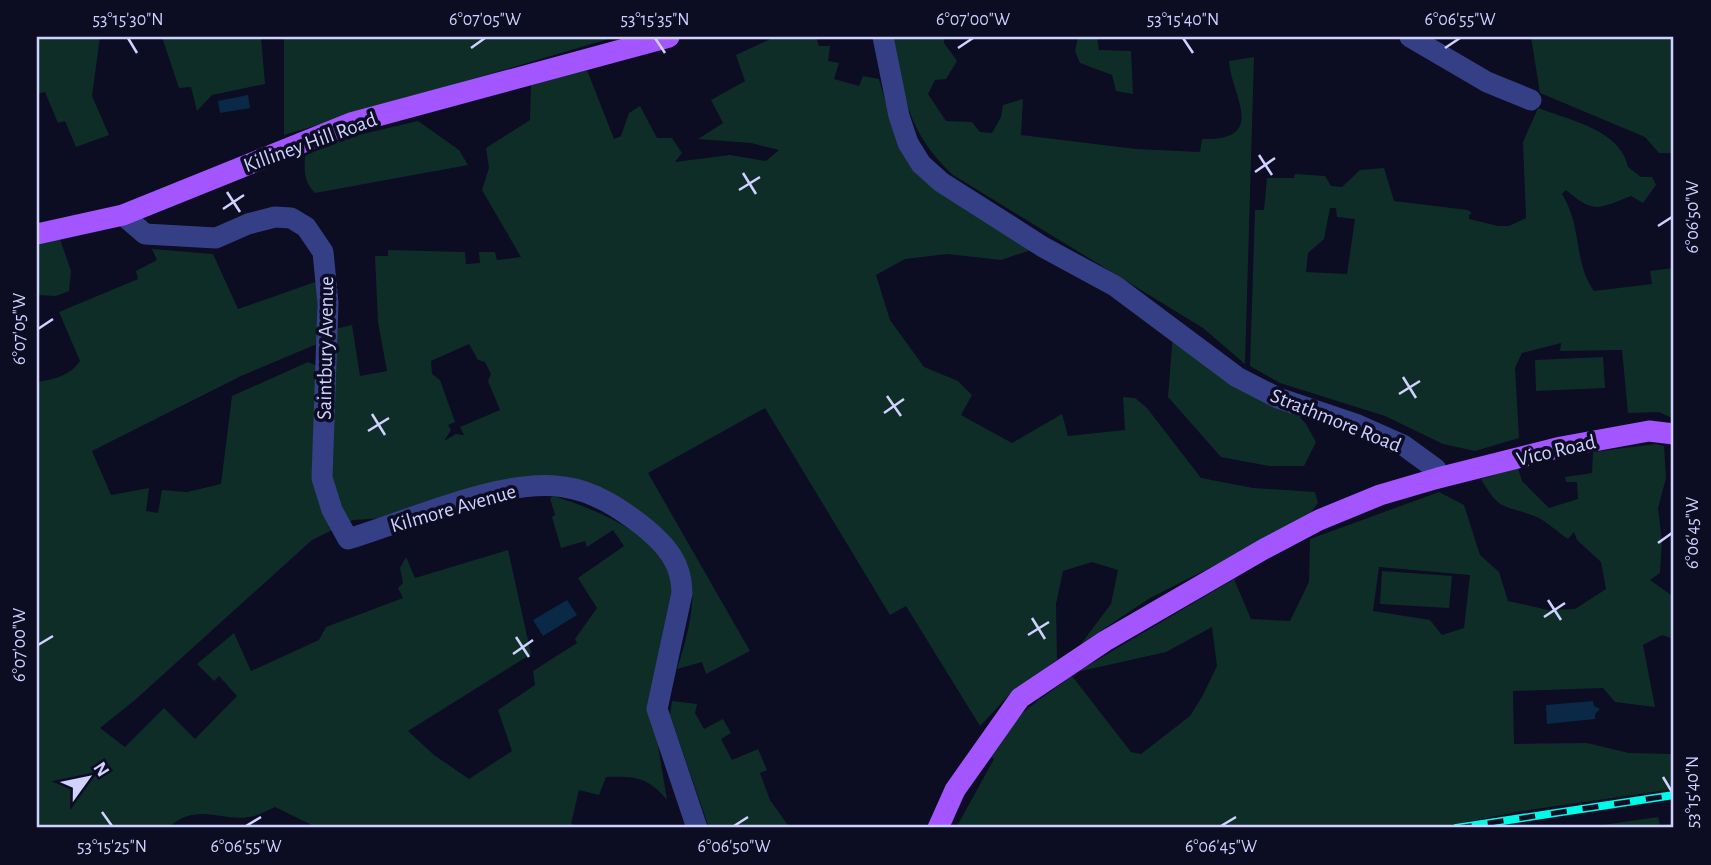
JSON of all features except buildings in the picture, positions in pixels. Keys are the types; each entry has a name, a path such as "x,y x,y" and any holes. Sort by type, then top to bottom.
{"main road":[{"name":"Killiney Hill Road","path":"37,234 123,215 351,123 668,37"},
{"name":"Vico Road","path":"1438,478 1561,447 1649,431 1674,434"},
{"path":"938,828 955,790 1020,698 1105,641 1319,520 1380,495 1438,478"}],"street":[{"name":"Strathmore Road","path":"883,37 899,116 908,143 921,164 941,182 1043,247 1115,286 1173,326 1237,377 1278,398 1358,425 1403,445 1436,469 1438,478"},
{"path":"1410,37 1467,72 1531,100"},
{"name":"Saintbury Avenue","path":"123,215 145,234 216,238 248,224 275,217 290,218 306,227 323,252 328,303 322,478 332,510 348,539"},
{"name":"Kilmore Avenue","path":"348,539 500,491 544,485 566,487 611,504 662,542 677,565 682,579 682,593 657,709 697,828"}],"green space":[{"path":"37,37 100,37 92,96 109,135 76,147 65,121 58,123 45,92 37,94"},
{"path":"162,37 261,37 265,84 212,95 197,111 191,87 179,88"},
{"path":"284,37 615,37 284,135"},
{"path":"775,37 816,37 819,46 830,46 828,61 839,63 834,79 859,86 863,76 879,79 896,139 1031,250 1001,260 947,254 905,259 876,275 890,320 924,367 958,381 972,395 961,415 1012,443 1062,414 1068,436 1125,430 1123,397 1135,398 1147,408 1201,478 1253,488 1315,492 1318,503 1305,520 1150,598 1081,644 1111,604 1118,570 1092,562 1063,571 1056,604 1057,660 1010,694 980,726 906,606 890,615 765,408 648,473 750,651 706,674 702,662 677,669 688,629 692,598 690,573 681,554 666,537 645,521 586,483 401,517 353,520 312,540 135,700 100,728 125,747 164,708 195,739 237,696 219,676 214,681 197,664 234,633 251,671 319,640 326,627 403,598 398,588 403,583 400,568 406,557 415,578 508,550 531,654 408,731 434,755 469,779 512,751 498,710 535,685 533,671 577,643 575,639 597,608 578,578 624,546 613,530 587,547 585,541 561,548 552,517 555,515 550,498 554,496 608,517 642,538 668,567 675,584 652,710 667,800 647,782 625,777 606,777 599,795 579,790 571,824 586,828 318,828 275,807 242,818 210,814 190,815 168,828 37,828 37,382 61,376 72,370 80,361 59,312 138,279 136,271 157,260 152,249 213,254 238,309 318,281 317,344 241,376 92,451 111,495 149,488 146,511 158,513 162,490 187,492 221,484 232,396 308,362 336,374 335,329 352,325 360,376 387,371 378,322 375,256 388,256 388,250 465,252 466,264 480,263 479,252 495,252 497,260 521,257 482,190 489,168 486,148 530,120 531,85 587,70 614,139 621,136 629,113 640,106 657,138 672,138 682,153 675,162 730,155 766,161 779,150 751,143 698,139 723,123 711,100 745,81 736,55","holes":["469,344 478,360 485,362 491,374 488,381 500,410 460,427 464,435 456,434 444,441 451,430 448,425 455,422 440,380 432,374 431,361"]},
{"path":"893,37 944,37 944,43 957,61 946,79 935,80 928,94 946,121 972,122 980,132 992,133 1001,117 1003,105 1023,99 1021,135 1136,149 1200,152 1202,139 1223,138 1235,132 1241,124 1241,113 1229,61 1254,57 1245,364 1203,328 953,175 925,143 910,112"},
{"path":"1078,37 1097,37 1099,50 1131,51 1133,94 1116,91 1112,75 1080,63 1075,51"},
{"path":"1531,37 1674,37 1674,153 1659,153 1645,137 1540,93"},
{"path":"1538,108 1605,135 1623,154 1628,167 1641,177 1652,177 1656,185 1643,203 1631,196 1597,207 1583,203 1566,190 1562,194 1573,219 1583,268 1594,291 1652,284 1650,271 1674,268 1674,419 1659,412 1628,413 1622,350 1560,351 1561,343 1522,353 1515,368 1519,438 1475,451 1443,444 1385,416 1280,383 1250,366 1255,210 1264,210 1267,178 1294,178 1295,174 1325,176 1331,186 1342,187 1360,170 1384,168 1394,201 1468,210 1472,213 1469,219 1509,226 1526,218 1523,142","holes":["1330,208 1336,208 1337,217 1355,219 1347,274 1306,272 1308,253 1324,239"]},
{"path":"418,121 459,150 468,165 315,193 309,185 305,156 341,139"},
{"path":"60,239 71,271 69,291 56,296 37,295 37,244"},
{"path":"1173,333 1292,409 1306,424 1316,442 1304,466 1269,466 1221,457 1168,397"},
{"path":"1603,357 1605,388 1536,391 1535,360"},
{"path":"1655,444 1664,446 1666,478 1658,508 1662,541 1660,573 1650,580 1674,597 1674,639 1662,635 1643,645 1655,707 1615,702 1603,688 1513,691 1514,744 1587,743 1629,753 1672,754 1674,789 1522,811 1435,828 1005,828 993,825 956,828 994,759 986,754 994,742 1025,711 1072,676 1131,752 1141,754 1190,716 1217,666 1212,627 1166,652 1077,672 1234,579 1251,619 1290,621 1309,582 1310,539 1439,492 1464,505 1480,555 1499,572 1508,601 1548,610 1575,609 1606,589 1601,562 1577,540 1574,532 1568,539 1538,518 1503,505 1493,497 1481,479 1518,468 1522,481 1549,508 1578,499 1577,482 1566,482 1565,477 1592,473 1593,452","holes":["1379,567 1470,575 1464,628 1442,635 1430,620 1373,611"]},
{"path":"1382,571 1452,576 1449,608 1380,604"},
{"path":"672,701 697,704 695,713 704,729 723,719 731,733 721,739 732,760 758,749 767,770 760,773 770,800 790,828 709,828 670,715"},
{"path":"1658,817 1660,825 1674,823 1674,828 1582,828"}],"water":[{"path":"248,95 250,108 220,113 218,101"},
{"path":"567,600 577,615 543,636 533,620"},
{"path":"1593,701 1594,706 1600,709 1595,714 1595,719 1547,724 1546,705"}],"railway":[{"path":"1456,828 1674,795"}]}
